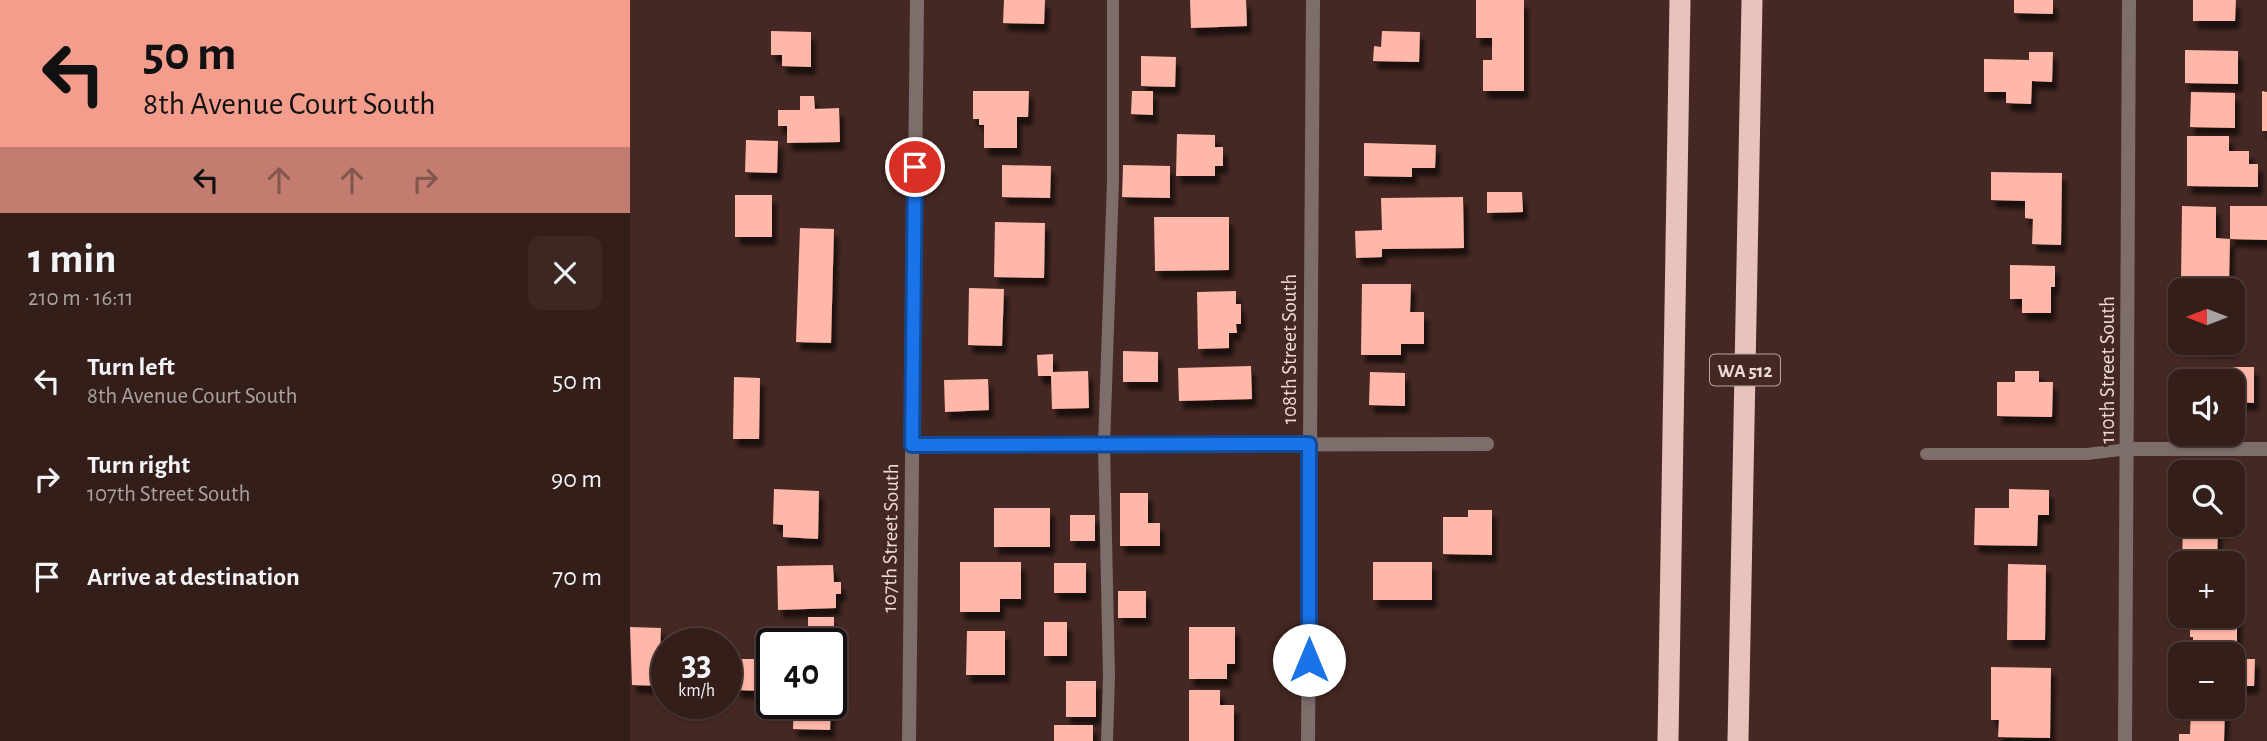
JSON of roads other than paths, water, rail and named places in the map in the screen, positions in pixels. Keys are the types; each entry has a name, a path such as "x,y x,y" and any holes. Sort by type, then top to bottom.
{"highway":[{"path":"1668,741 1680,0"},
{"name":"WA 512","path":"1738,741 1752,0"}],"street":[{"name":"107th Street South","path":"909,741 917,0"},
{"name":"108th Street South","path":"1308,741 1312,0"},
{"name":"110th Street South","path":"2125,741 2129,0"},
{"path":"912,445 1487,444"},
{"path":"2128,449 2267,449"}],"lane":[{"path":"1107,741 1109,676 1104,444 1113,182 1113,0"},
{"path":"1926,454 2087,454 2128,449"}]}
